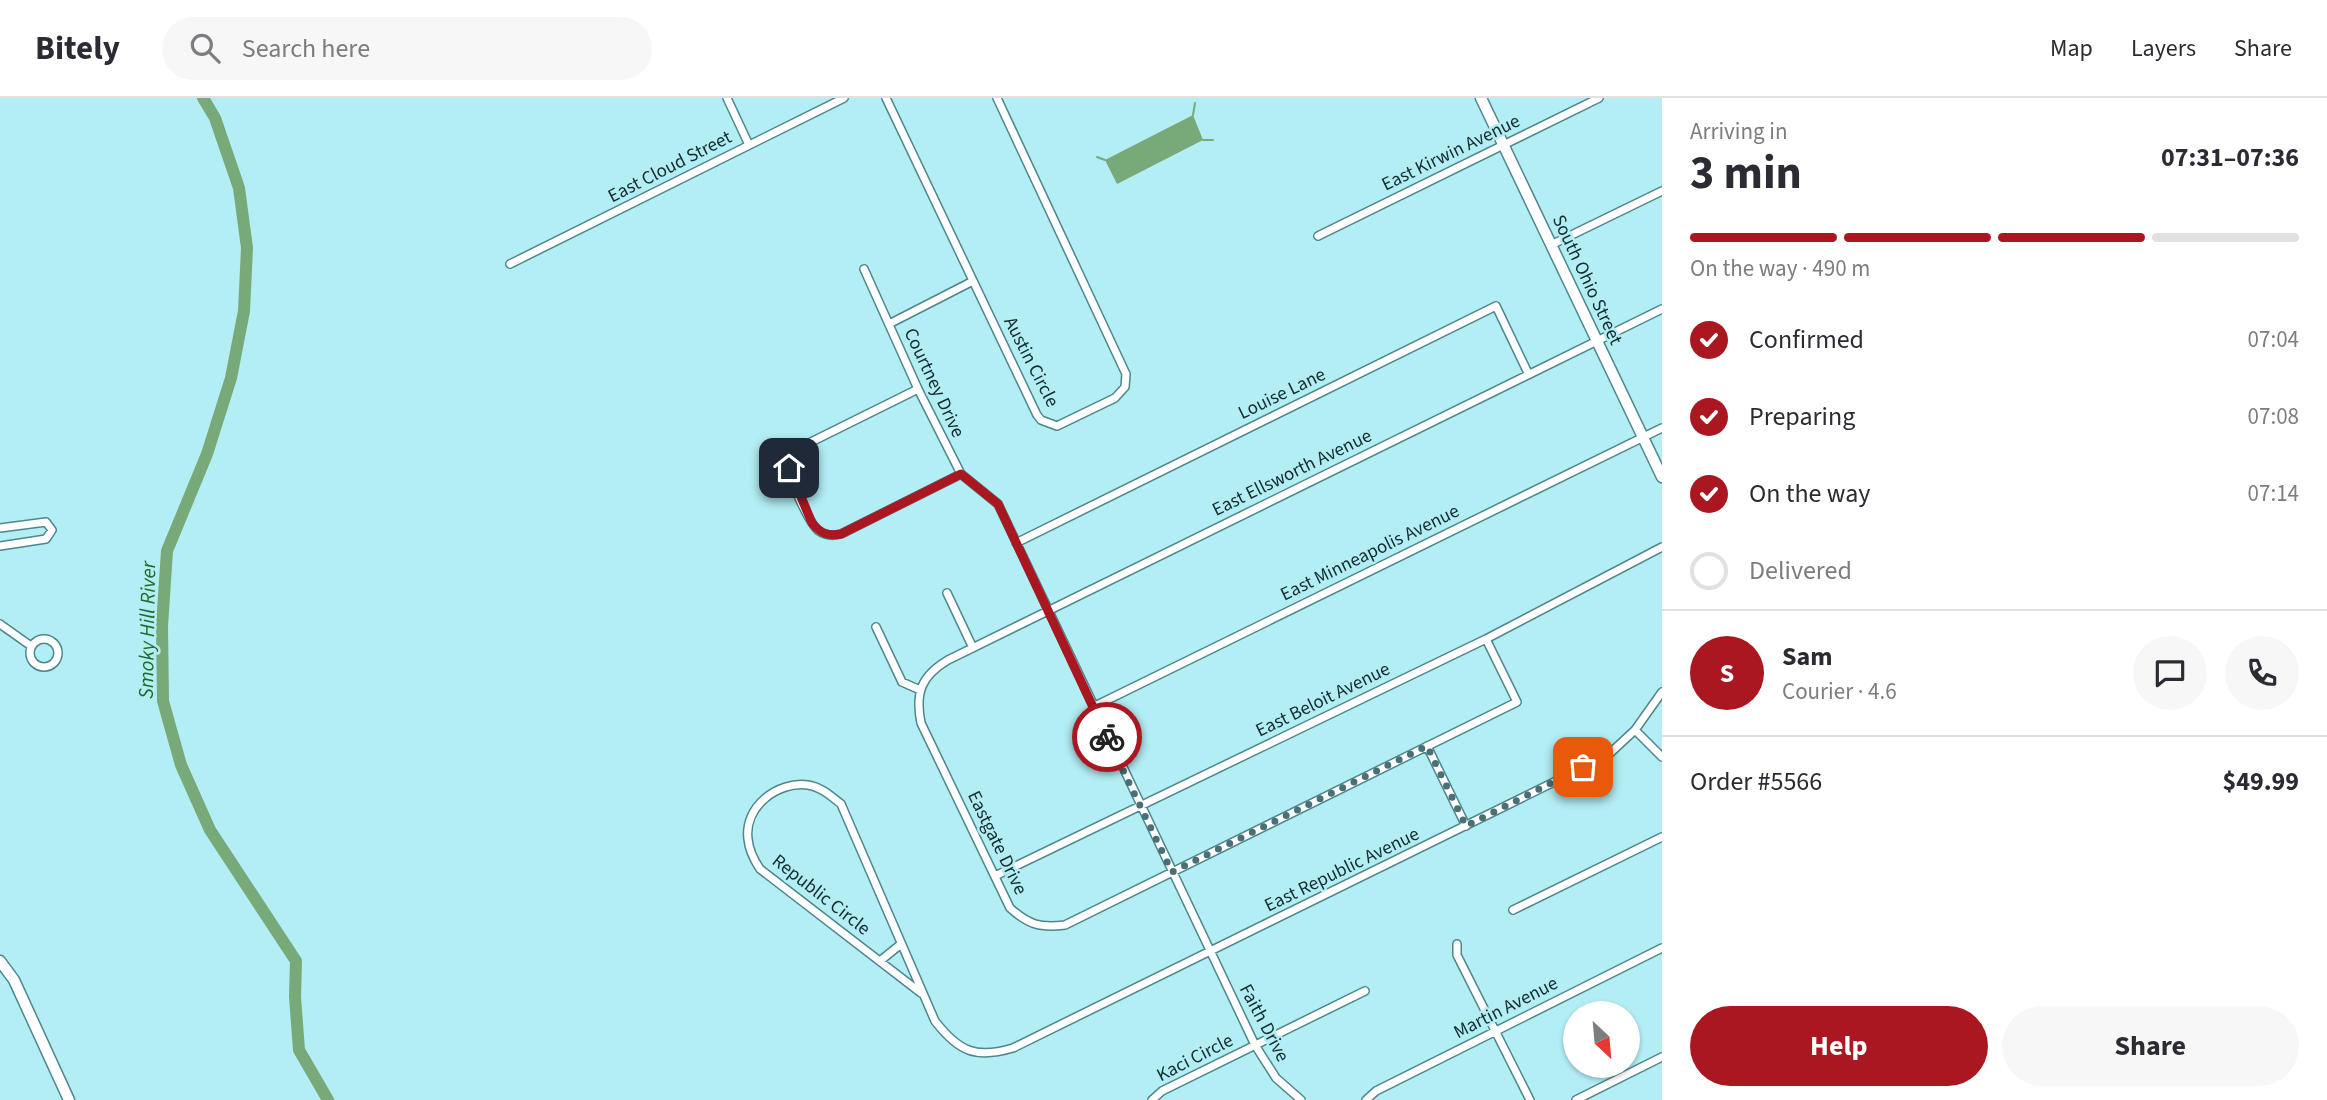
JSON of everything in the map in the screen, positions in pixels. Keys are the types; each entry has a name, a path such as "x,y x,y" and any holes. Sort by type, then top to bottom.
{"main road":[{"name":"South Ohio Street","path":"1481,98 1662,477"},
{"path":"0,961 14,980 69,1100"}],"street":[{"path":"727,98 749,145"},
{"name":"East Cloud Street","path":"510,264 844,98"},
{"name":"Austin Circle","path":"886,98 1041,420 1058,426 1122,393 1126,380 1123,366 997,98"},
{"name":"East Kirwin Avenue","path":"1318,236 1599,98"},
{"path":"1551,245 1662,191"},
{"name":"Courtney Drive","path":"864,269 918,389 961,474 998,504 1210,953"},
{"path":"889,324 973,281"},
{"name":"Louise Lane","path":"1016,543 1496,306 1528,373"},
{"name":"East Ellsworth Avenue","path":"920,690 936,667 973,648 1662,309"},
{"path":"918,389 797,449 789,468 812,523 830,536 841,534 961,474"},
{"name":"East Minneapolis Avenue","path":"1093,707 1662,428"},
{"path":"0,528 46,522 52,530 47,540 0,546"},
{"name":"East Beloit Avenue","path":"995,876 1486,639 1662,547"},
{"path":"947,593 973,648"},
{"path":"0,624 31,646"},
{"path":"876,627 902,682 920,690"},
{"name":"Eastgate Drive","path":"920,690 918,706 921,723 1010,908 1022,919 1043,928 1065,925 1517,702 1486,639"},
{"name":"East Republic Avenue","path":"1013,1048 1607,756 1636,730 1662,692"},
{"path":"1636,730 1662,757"},
{"path":"1427,746 1466,826"},
{"name":"Republic Circle","path":"921,993 760,869 751,855 747,837 750,818 758,804 773,792 792,786 810,785 841,804 935,1021 948,1038 966,1049 990,1055 1013,1048"},
{"path":"1513,910 1662,837"},
{"path":"880,961 901,944"},
{"path":"1457,944 1457,954 1530,1100"},
{"name":"Martin Avenue","path":"1366,1100 1376,1091 1662,948"},
{"name":"Faith Drive","path":"1210,953 1255,1045 1276,1078 1301,1100"},
{"name":"Kaci Circle","path":"1152,1100 1162,1091 1365,991"},
{"path":"1576,1100 1594,1096 1662,1057"}],"shaded area":[{"path":"1193,115 1203,140 1117,184 1105,160"}],"waterway":[{"name":"Smoky Hill River","path":"203,98 215,118 239,188 247,248 244,311 231,378 207,454 167,551 162,626 163,701 181,765 210,830 296,961 295,997 299,1050 328,1100"},
{"path":"1193,115 1195,103"},
{"path":"1203,140 1213,140"},
{"path":"1097,157 1105,160"}],"way so far":[{"path":"1107,737 1172,872 1427,746 1466,826 1583,767"}],"route":[{"path":"789,468 812,523 818,531 830,536 841,534 961,474 998,504 1107,737"}]}
